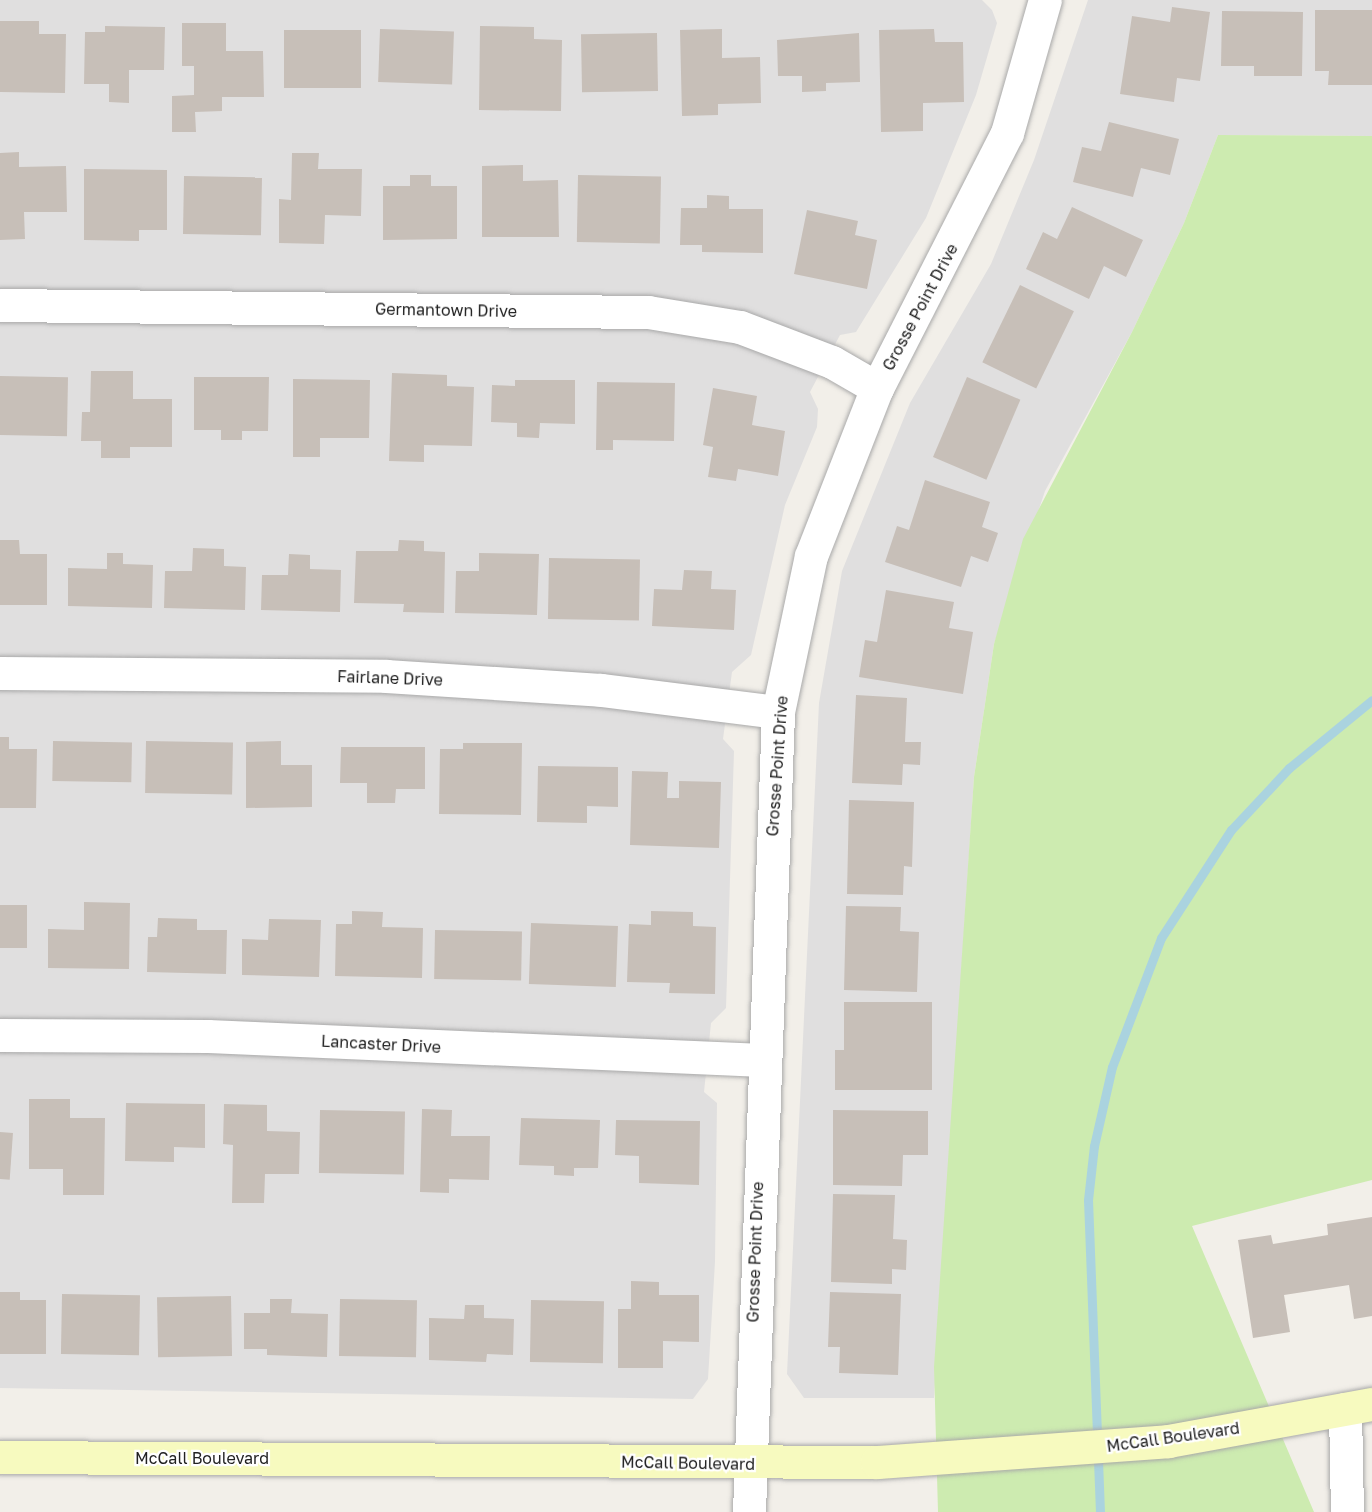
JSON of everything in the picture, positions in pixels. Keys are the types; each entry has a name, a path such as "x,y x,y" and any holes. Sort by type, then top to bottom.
{"main road":[{"name":"McCall Boulevard","path":"0,1457 747,1464 1006,1455 1168,1441 1358,1407"}],"street":[{"name":"Grosse Point Drive","path":"750,1512 747,1464 778,712 811,556 878,388 1006,133 1045,0"},
{"name":"Germantown Drive","path":"0,305 648,312 740,327 832,362 878,388"},
{"name":"Fairlane Drive","path":"0,673 386,676 601,690 778,712"},
{"name":"Lancaster Drive","path":"0,1035 208,1036 762,1060"},
{"path":"1347,1512 1358,1407"}],"shaded area":[{"path":"0,0 982,0 992,10 997,23 976,95 926,218 856,332 840,335 810,392 818,409 817,427 785,505 751,655 732,672 723,739 734,751 726,1008 711,1023 704,1092 717,1103 715,1262 708,1379 693,1399 0,1388"},
{"path":"1088,0 1372,0 1372,136 1218,135 1184,223 1132,332 1045,491 994,644 974,777 934,1398 804,1398 787,1374 819,703 842,571 910,403 991,264 1034,160"}],"green space":[{"path":"1218,135 1372,136 1372,1180 1192,1226 1314,1512 938,1512 934,1367 974,777 994,644 1023,539 1132,332 1184,223"}],"building":[{"path":"1172,7 1210,12 1200,81 1177,78 1174,102 1120,94 1132,16 1170,22"},
{"path":"1315,10 1372,10 1372,85 1328,85 1329,71 1315,71"},
{"path":"1222,11 1303,12 1302,76 1254,76 1254,66 1221,66"},
{"path":"0,21 39,21 39,34 66,34 65,93 0,92"},
{"path":"182,23 226,23 226,51 263,51 264,97 222,97 222,111 195,112 196,132 172,132 172,96 194,95 194,66 182,66"},
{"path":"105,26 165,27 164,70 129,70 129,103 109,102 109,84 84,84 85,32 105,32"},
{"path":"480,26 534,27 534,39 562,40 561,111 479,110"},
{"path":"380,29 454,32 452,85 378,82"},
{"path":"722,29 722,58 760,57 761,103 718,104 718,115 682,116 680,30"},
{"path":"934,29 935,42 963,42 964,102 923,103 923,131 881,132 879,30"},
{"path":"284,30 361,30 361,88 284,88"},
{"path":"657,33 658,91 582,92 581,34"},
{"path":"859,33 860,82 826,83 826,91 802,92 802,76 778,76 777,40"},
{"path":"1109,122 1179,139 1170,175 1141,168 1133,197 1073,182 1082,147 1101,151"},
{"path":"19,152 19,167 66,166 67,212 24,212 25,239 0,240 0,153"},
{"path":"292,153 319,153 318,169 362,169 361,216 325,215 324,244 279,243 279,199 291,200"},
{"path":"523,165 523,181 558,180 559,237 482,237 482,166"},
{"path":"84,169 167,170 167,230 139,230 139,241 84,240"},
{"path":"410,175 431,175 431,186 457,186 457,239 383,240 383,186 410,186"},
{"path":"578,175 661,176 660,243 577,242"},
{"path":"184,176 262,177 261,235 183,234"},
{"path":"707,195 729,196 729,209 763,209 763,253 702,252 702,245 680,245 681,208 707,208"},
{"path":"1072,207 1143,240 1126,277 1104,266 1089,299 1026,269 1043,232 1057,239"},
{"path":"807,210 858,221 855,235 877,240 867,289 794,274"},
{"path":"1020,285 1074,311 1036,389 982,362"},
{"path":"91,371 133,371 133,399 172,399 172,447 130,447 130,458 101,458 101,441 81,441 82,412 90,412"},
{"path":"392,373 447,375 447,386 474,387 472,446 424,445 424,462 389,461"},
{"path":"0,376 68,377 67,436 0,435"},
{"path":"194,377 269,377 268,431 242,431 242,440 221,440 221,430 194,430"},
{"path":"967,377 1020,400 986,480 933,457"},
{"path":"293,379 370,380 369,438 320,438 320,457 293,457"},
{"path":"515,380 575,380 575,424 540,423 539,438 517,437 517,423 491,422 492,385 515,386"},
{"path":"597,382 675,383 674,441 613,440 613,450 596,450"},
{"path":"713,388 757,396 752,425 785,431 778,476 738,469 736,481 708,477 713,447 703,445"},
{"path":"925,480 990,502 982,527 998,533 988,562 971,556 961,587 885,562 897,526 909,530"},
{"path":"0,540 19,540 20,554 47,554 47,605 0,605"},
{"path":"399,540 424,541 424,551 445,552 444,613 403,612 404,604 354,603 356,551 398,551"},
{"path":"193,548 224,549 224,566 246,567 245,610 164,608 165,571 192,571"},
{"path":"107,553 123,553 123,564 153,565 152,608 68,606 68,568 107,569"},
{"path":"479,553 539,554 537,615 455,613 456,571 479,571"},
{"path":"289,554 310,555 310,569 341,570 340,612 261,610 262,575 288,575"},
{"path":"549,558 640,560 639,621 548,619"},
{"path":"684,570 712,571 711,589 736,590 734,630 652,626 654,589 682,590"},
{"path":"886,590 954,602 949,628 973,632 963,694 859,677 865,640 877,642"},
{"path":"856,695 907,698 905,742 921,742 920,765 903,764 902,785 852,783"},
{"path":"0,737 9,737 9,749 37,749 36,808 0,808"},
{"path":"53,741 132,742 131,782 52,781"},
{"path":"146,741 233,743 232,795 145,793"},
{"path":"281,741 281,765 312,765 312,807 246,808 246,742"},
{"path":"463,743 522,743 521,815 439,814 440,749 463,749"},
{"path":"341,747 425,747 425,789 396,789 395,803 367,803 367,783 340,783"},
{"path":"538,766 618,767 618,807 587,806 587,823 537,822"},
{"path":"632,771 668,772 667,798 679,798 679,781 721,782 719,848 630,845"},
{"path":"849,800 914,802 912,867 904,866 903,895 847,894"},
{"path":"84,902 130,903 129,969 48,968 48,929 84,930"},
{"path":"0,905 27,905 27,948 0,948"},
{"path":"846,906 901,907 900,931 919,932 917,992 844,990"},
{"path":"352,911 383,912 382,927 423,928 422,978 335,976 336,924 352,924"},
{"path":"651,911 693,912 693,926 716,927 715,994 669,993 670,983 627,982 629,924 651,925"},
{"path":"158,918 197,919 197,930 227,930 226,974 147,972 148,937 157,937"},
{"path":"269,919 321,920 319,977 242,975 242,939 268,940"},
{"path":"531,923 618,926 616,987 529,984"},
{"path":"435,930 522,932 521,981 434,979"},
{"path":"844,1002 932,1002 932,1090 835,1090 835,1050 844,1050"},
{"path":"29,1099 70,1099 70,1118 105,1118 104,1195 63,1195 63,1169 29,1169"},
{"path":"126,1103 205,1104 205,1148 174,1147 174,1162 125,1161"},
{"path":"224,1104 267,1105 267,1131 300,1132 299,1174 265,1174 264,1203 232,1203 233,1145 223,1144"},
{"path":"422,1109 452,1110 451,1136 490,1136 489,1180 449,1179 449,1193 420,1192"},
{"path":"320,1110 405,1111 404,1174 319,1173"},
{"path":"833,1110 928,1111 928,1155 903,1155 902,1186 833,1185"},
{"path":"521,1118 600,1120 598,1168 574,1168 574,1176 554,1175 554,1166 519,1165"},
{"path":"616,1120 700,1121 699,1185 639,1183 639,1156 615,1155"},
{"path":"0,1132 13,1133 10,1180 0,1179"},
{"path":"833,1194 895,1195 893,1239 907,1240 906,1270 892,1269 892,1284 831,1282"},
{"path":"1372,1217 1372,1316 1354,1319 1349,1285 1284,1295 1290,1332 1253,1338 1238,1240 1271,1235 1273,1244 1328,1235 1327,1224"},
{"path":"631,1281 659,1282 659,1295 699,1295 699,1342 663,1341 663,1368 618,1368 618,1309 631,1309"},
{"path":"0,1292 20,1292 20,1300 46,1300 46,1354 0,1354"},
{"path":"830,1292 901,1294 898,1375 839,1373 840,1347 828,1347"},
{"path":"62,1294 140,1295 139,1355 61,1354"},
{"path":"231,1296 232,1356 158,1357 157,1297"},
{"path":"270,1299 292,1299 291,1313 328,1314 327,1357 267,1355 267,1349 244,1349 244,1313 270,1313"},
{"path":"340,1299 417,1300 416,1357 339,1356"},
{"path":"531,1300 604,1301 603,1363 530,1362"},
{"path":"465,1305 484,1305 484,1318 514,1319 513,1355 487,1354 486,1362 429,1360 429,1318 464,1319"}],"waterway":[{"path":"1100,1512 1088,1200 1094,1146 1112,1067 1161,938 1231,830 1289,768 1372,700"}]}
